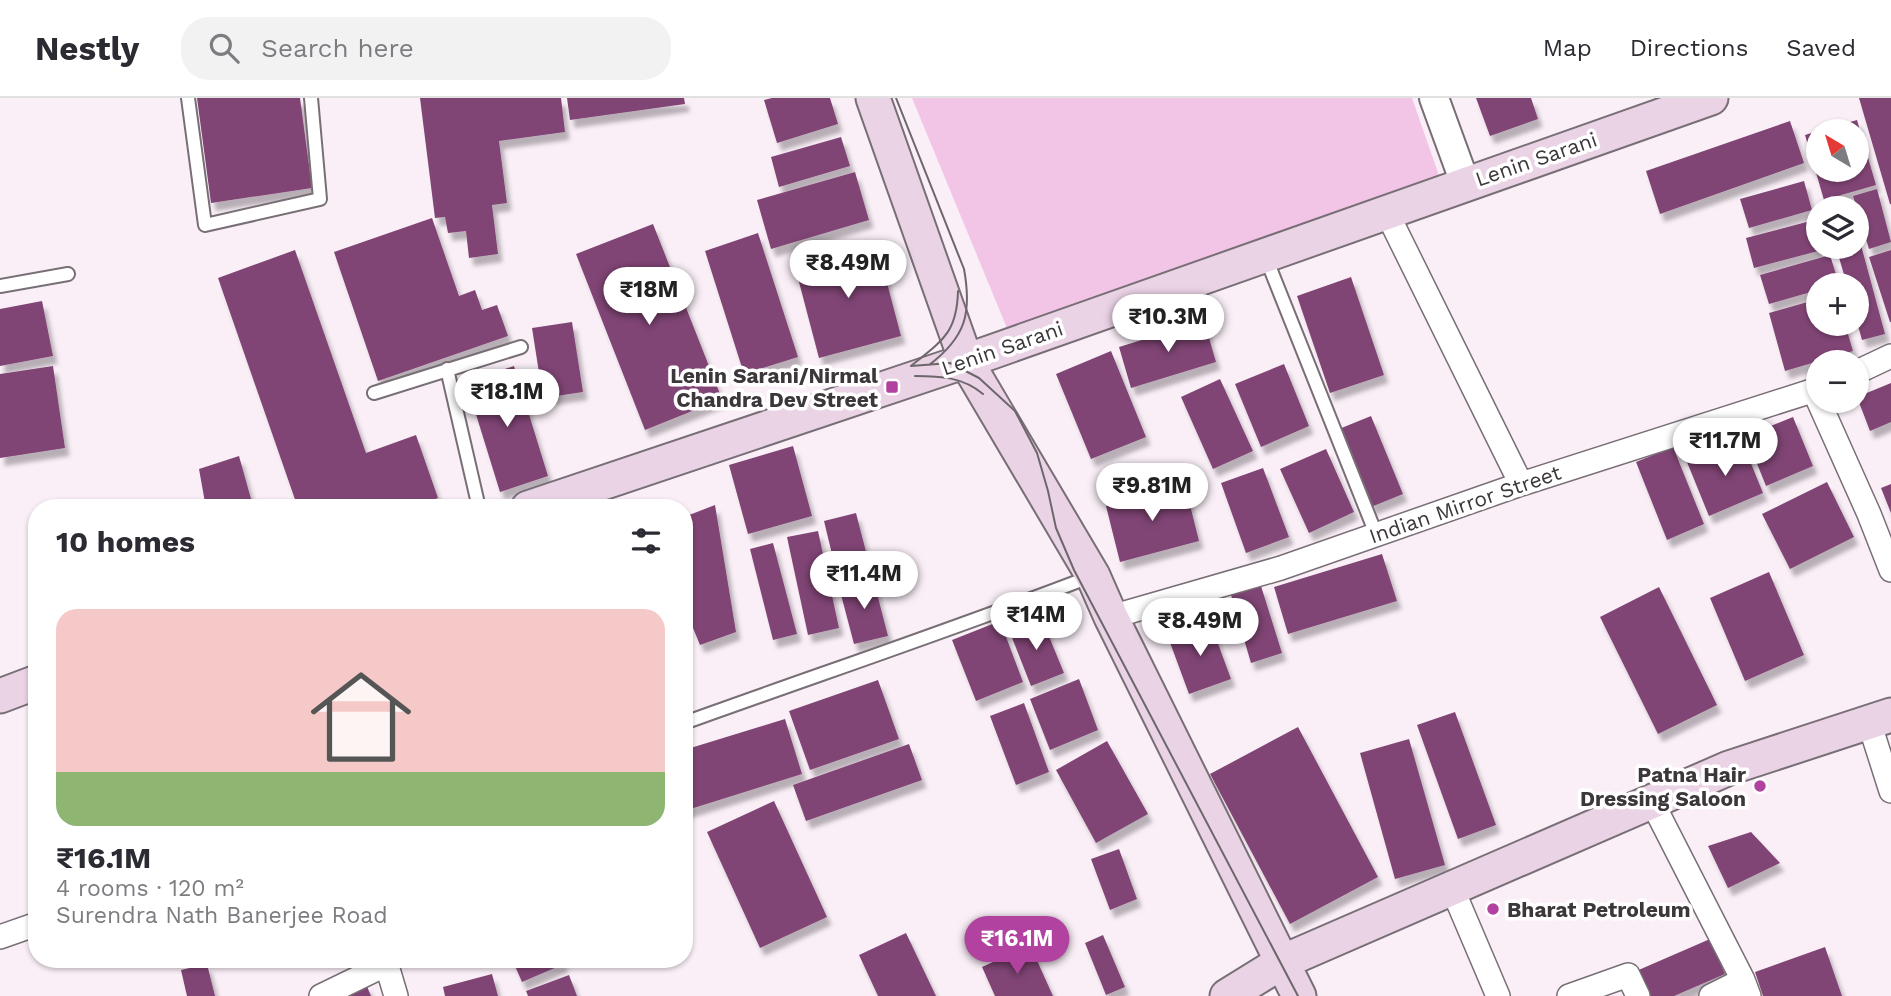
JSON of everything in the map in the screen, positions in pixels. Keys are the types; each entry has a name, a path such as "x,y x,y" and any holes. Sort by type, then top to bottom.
{"main road":[{"path":"873,98 966,361 1093,576 1299,996"},
{"name":"Lenin Sarani","path":"555,499 966,361 1711,98"},
{"path":"0,696 28,685"},
{"path":"1227,996 1282,962 1730,768 1880,719"}],"street":[{"path":"1434,98 1465,183"},
{"path":"1386,211 1521,484"},
{"path":"1869,366 1891,356"},
{"name":"Indian Mirror Street","path":"1111,617 1281,568 1521,484 1806,393"},
{"path":"1826,413 1891,570"},
{"path":"1880,719 1891,790"},
{"path":"1652,802 1746,988 1711,996"},
{"path":"1452,888 1498,996"},
{"path":"0,937 28,927"},
{"path":"321,996 375,968"},
{"path":"388,968 396,996"},
{"path":"1569,996 1628,975 1638,996"}],"lane":[{"path":"188,98 205,225 320,199 311,98"},
{"path":"1265,255 1376,534"},
{"path":"0,286 68,274"},
{"path":"374,393 521,347"},
{"path":"447,369 476,499"},
{"path":"693,720 977,621 1093,576"}],"shaded area":[{"path":"912,98 1412,98 1442,184 1009,333"}],"building":[{"path":"197,98 300,98 312,188 211,203"},
{"path":"420,98 561,98 565,132 499,141 507,203 492,205 498,254 469,258 466,231 448,233 445,217 435,218"},
{"path":"567,98 684,98 685,104 570,120"},
{"path":"830,98 838,124 777,143 764,100"},
{"path":"1476,98 1531,98 1538,119 1490,136"},
{"path":"1859,98 1891,98 1891,204 1869,132 1869,119 1865,119"},
{"path":"1790,121 1804,163 1660,214 1646,171"},
{"path":"841,137 850,166 779,187 771,157"},
{"path":"1869,161 1876,185 1838,196 1823,196 1819,182 1869,182"},
{"path":"855,172 869,220 771,249 757,200"},
{"path":"1804,181 1808,196 1806,196 1806,212 1749,228 1740,199"},
{"path":"1877,189 1891,242 1869,249 1869,196 1853,196"},
{"path":"432,218 459,296 475,290 482,310 497,305 508,336 378,381 334,252"},
{"path":"1806,222 1806,254 1754,268 1746,238"},
{"path":"653,224 722,399 645,430 576,254"},
{"path":"758,233 798,357 744,374 705,251"},
{"path":"876,241 901,336 819,358 794,263"},
{"path":"295,250 366,453 416,435 438,498 295,499 218,278"},
{"path":"1891,250 1891,322 1890,322 1869,257"},
{"path":"1816,259 1831,259 1836,273 1806,273 1806,293 1769,304 1760,275"},
{"path":"1839,259 1865,259 1869,273 1844,273"},
{"path":"1869,275 1885,334 1862,340 1861,336 1869,336"},
{"path":"1351,277 1384,375 1330,393 1297,296"},
{"path":"42,301 53,356 0,366 0,309"},
{"path":"1806,302 1806,336 1849,336 1853,350 1806,350 1806,365 1785,371 1769,313"},
{"path":"1204,321 1216,362 1131,388 1119,347"},
{"path":"572,322 583,392 543,398 532,328"},
{"path":"1111,351 1146,437 1091,459 1056,374"},
{"path":"1284,364 1309,426 1261,447 1235,384"},
{"path":"53,366 65,448 0,458 0,374"},
{"path":"514,366 548,476 500,492 466,382"},
{"path":"1220,379 1253,451 1213,469 1181,397"},
{"path":"1891,383 1891,422 1870,431 1863,413 1869,413 1869,392"},
{"path":"1371,416 1403,494 1371,507 1339,429"},
{"path":"1793,417 1813,466 1766,486 1746,436"},
{"path":"1741,439 1763,493 1709,516 1687,462"},
{"path":"793,446 812,516 748,534 729,465"},
{"path":"1673,447 1704,524 1667,540 1636,462"},
{"path":"1326,449 1354,512 1309,533 1280,469"},
{"path":"239,456 251,499 204,499 199,469"},
{"path":"1263,468 1289,537 1246,553 1221,483"},
{"path":"1827,482 1854,537 1790,569 1762,514"},
{"path":"1891,484 1891,513 1881,488"},
{"path":"1185,485 1199,541 1120,562 1106,506"},
{"path":"715,505 736,632 700,645 693,628 693,514"},
{"path":"856,513 871,571 838,579 824,521"},
{"path":"818,531 839,628 808,635 787,537"},
{"path":"773,543 797,634 773,640 750,549"},
{"path":"1382,554 1397,601 1288,634 1274,587"},
{"path":"1769,572 1804,655 1745,681 1710,598"},
{"path":"873,578 888,636 854,644 839,587"},
{"path":"1261,586 1282,653 1251,663 1231,595"},
{"path":"1659,587 1717,705 1658,734 1600,617"},
{"path":"1041,617 1064,673 1031,686 1009,630"},
{"path":"1000,621 1023,682 976,701 952,640"},
{"path":"1210,622 1231,679 1189,694 1168,637"},
{"path":"1079,679 1098,730 1050,750 1030,699"},
{"path":"878,680 899,739 810,770 789,711"},
{"path":"1024,703 1049,772 1016,785 990,716"},
{"path":"1455,712 1496,825 1458,839 1417,725"},
{"path":"785,719 802,774 693,808 693,747"},
{"path":"1298,727 1378,877 1290,924 1210,774"},
{"path":"1409,739 1445,865 1395,879 1360,753"},
{"path":"1107,741 1148,814 1096,843 1056,770"},
{"path":"909,744 922,780 806,821 793,785"},
{"path":"774,801 827,917 760,948 707,832"},
{"path":"1751,832 1780,863 1728,888 1708,846"},
{"path":"1119,849 1137,899 1110,910 1091,859"},
{"path":"906,933 936,996 878,996 859,955"},
{"path":"1103,935 1125,987 1106,995 1085,943"},
{"path":"1710,939 1725,974 1674,996 1644,996 1634,972"},
{"path":"1030,945 1053,996 995,996 982,967"},
{"path":"1825,947 1842,996 1763,996 1755,972"},
{"path":"208,968 215,996 187,996 181,970"},
{"path":"516,968 555,968 522,982"},
{"path":"492,974 498,996 445,996 443,987"},
{"path":"569,975 577,996 528,996 526,991"},
{"path":"366,984 371,996 338,996"}],"tram line":[{"path":"896,98 964,269 966,285 966,311 958,334 929,365"},
{"path":"911,366 946,335 955,317 958,291"},
{"path":"911,366 950,363 979,378 1015,411 1037,453 1056,528 1074,570 1298,996"},
{"path":"915,376 959,381 983,394"}],"place":[{"name":"Lenin Sarani/Nirmal Chandra Dev Street","path":"892,387"},
{"name":"Patna Hair Dressing Saloon","path":"1760,786"},
{"name":"Bharat Petroleum","path":"1493,909"}]}
